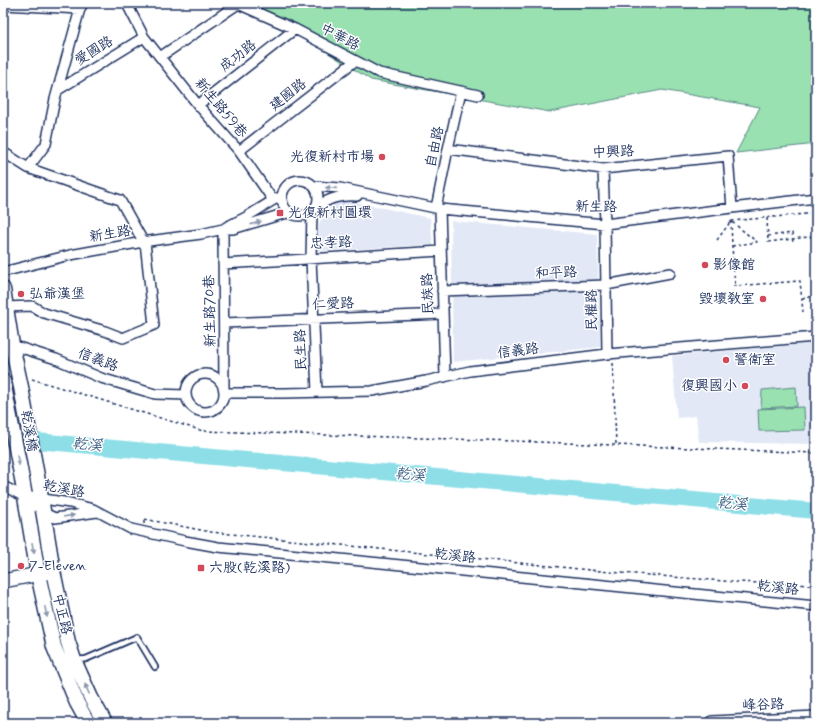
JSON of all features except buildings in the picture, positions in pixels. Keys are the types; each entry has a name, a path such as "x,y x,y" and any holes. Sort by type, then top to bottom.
{"main road":[{"path":"3,289 8,346 20,381"},
{"name":"乾溪橋","path":"20,381 37,475"},
{"name":"乾溪橋","path":"4,389 22,479"},
{"name":"中正路","path":"37,475 53,571 68,642 74,660 91,698 105,723"},
{"name":"中正路","path":"22,479 38,574 54,647 77,703 88,723"}],"street":[{"name":"新生路59巷","path":"134,3 129,8 144,37 198,105 239,151 273,200"},
{"name":"中華路","path":"160,57 238,4 294,29 379,73 478,95"},
{"path":"3,6 82,6 58,90 46,144 28,168"},
{"name":"成功路","path":"198,105 294,29"},
{"name":"愛國路","path":"58,90 144,37"},
{"name":"建國路","path":"239,151 355,61"},
{"name":"自由路","path":"438,209 448,149 462,91"},
{"name":"中興路","path":"448,149 603,169 728,156 732,208"},
{"path":"3,152 28,168 120,200 145,242 154,325 123,338 105,331 44,313 32,306 5,307"},
{"name":"民權路","path":"603,169 606,285 610,354"},
{"name":"新生路","path":"223,229 282,196 284,190 292,182 303,181 313,186 340,188 369,194 376,197"},
{"path":"313,186 318,196 314,209"},
{"path":"282,196 283,206 289,213"},
{"name":"新生路","path":"3,272 70,255 201,234 223,229 233,229 283,214 289,213 303,216 327,200 338,196 376,197 438,209 605,224 816,198"},
{"name":"民生路","path":"314,209 311,259 317,392"},
{"name":"民族路","path":"438,209 441,251 445,377"},
{"name":"新生路70巷","path":"223,229 224,393"},
{"name":"忠孝路","path":"223,264 441,251"},
{"name":"和平路","path":"442,291 606,285 670,273"},
{"name":"仁愛路","path":"224,323 443,314"},
{"name":"信義路","path":"224,393 372,391 426,382 470,371 610,354 816,337"},
{"name":"信義路","path":"8,346 56,359 102,378 155,394 186,395"},
{"path":"205,374 211,374 220,381 224,393 220,405 215,409 203,412 196,410 191,406 186,395 186,388 193,378 205,374"},
{"name":"乾溪路","path":"3,486 24,496 44,513 55,518 97,512"},
{"name":"乾溪路","path":"24,496 70,503 93,509 131,529 218,547 816,606"},
{"path":"3,581 53,571"},
{"name":"峰谷路","path":"712,723 816,720"}],"lane":[{"path":"74,660 86,659 137,637 155,667"}],"path":[{"path":"717,240 731,222 816,213"},
{"path":"767,218 768,242 816,236"},
{"path":"731,222 757,242 732,246"},
{"path":"731,222 734,286 800,281 803,312"},
{"path":"768,236 792,233 793,244"},
{"path":"802,298 816,296"},
{"path":"610,354 616,445"},
{"path":"20,381 203,431 816,453"},
{"path":"144,519 211,532 594,570 736,582 816,586"}],"shaded area":[{"path":"346,200 430,218 433,245 317,251 319,223 333,204"},
{"path":"451,221 597,234 600,347 453,362"},
{"name":"復興國小","path":"816,343 816,444 699,442 696,416 677,418 672,356"}],"green space":[{"path":"253,3 816,3 816,144 736,153 760,107 662,90 550,112 371,80 262,11"},
{"path":"796,387 797,406 761,408 762,390"},
{"path":"804,407 805,430 759,431 758,409"}],"waterway":[{"name":"乾溪","path":"3,438 816,511"}],"place":[{"name":"光復新村市場","path":"382,157"},
{"name":"光復新村圓環","path":"280,213"},
{"name":"影像館","path":"705,265"},
{"name":"弘爺漢堡","path":"21,294"},
{"name":"毀壞教室","path":"763,299"},
{"name":"警衛室","path":"726,360"},
{"name":"復興國小","path":"745,386"},
{"name":"7-Eleven","path":"21,566"},
{"name":"六股(乾溪路)","path":"201,568"}]}
